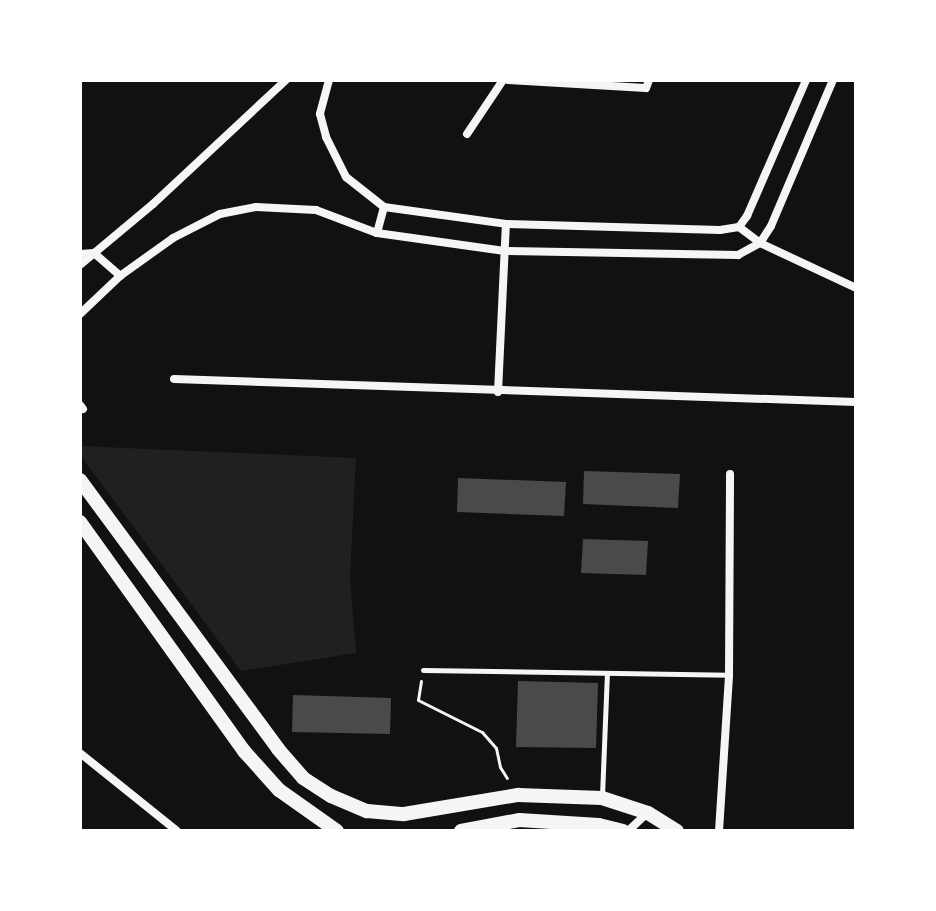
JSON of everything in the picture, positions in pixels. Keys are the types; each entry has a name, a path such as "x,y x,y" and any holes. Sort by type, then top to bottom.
{"street":[{"path":"80,265 153,204 286,80"},
{"path":"329,80 320,114 326,137 346,177 384,207 506,224 720,230 739,227 747,216 806,80"},
{"path":"467,134 505,80 646,88 649,80"},
{"path":"80,314 120,276 196,225 220,214 256,207 316,210 377,233 505,251 714,257 738,255 760,243 771,226 833,80"},
{"path":"377,233 384,207"},
{"path":"498,392 506,224"},
{"path":"739,227 760,243 856,288"},
{"path":"80,254 94,253 120,276"},
{"path":"174,379 856,402"},
{"path":"719,831 729,675 730,474"},
{"path":"80,480 287,759 303,778 331,796 367,811 404,814 518,795 602,798 648,813 676,831"},
{"path":"80,522 267,776 300,808 337,831"},
{"path":"188,671 210,656"},
{"path":"80,753 177,831"},
{"path":"267,776 287,759"},
{"path":"518,795 519,820"},
{"path":"461,831 519,820 599,825 625,831 648,813"}],"lane":[{"path":"423,670 729,675"},
{"path":"602,798 607,673"}],"path":[{"path":"423,670 418,700 482,732 496,748 500,767 518,795"}],"shaded area":[{"path":"80,446 356,458 350,578 356,653 241,671 80,455"}],"building":[{"path":"584,471 680,474 678,508 583,504"},
{"path":"458,478 566,482 564,516 457,512"},
{"path":"583,539 648,541 646,575 581,573"},
{"path":"518,681 598,683 596,748 516,747"},
{"path":"293,695 391,698 390,734 292,732"}]}
